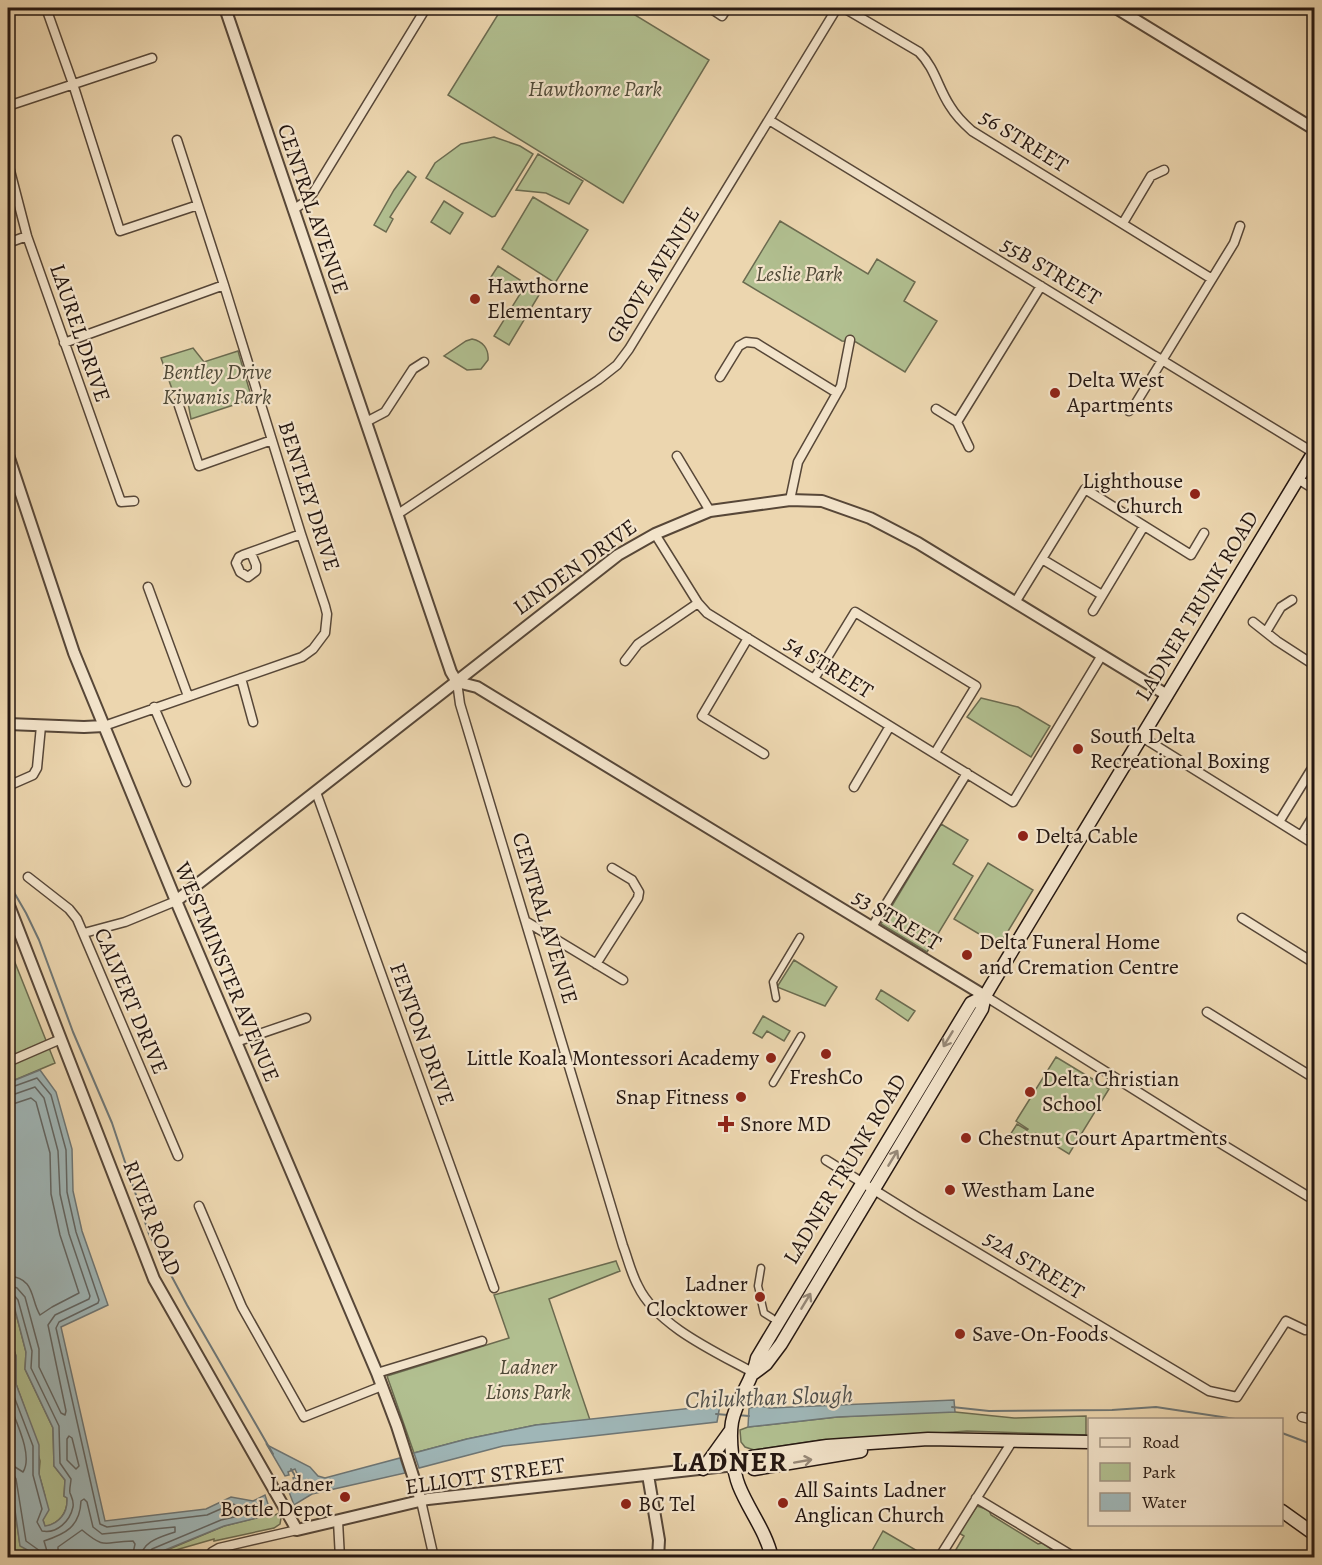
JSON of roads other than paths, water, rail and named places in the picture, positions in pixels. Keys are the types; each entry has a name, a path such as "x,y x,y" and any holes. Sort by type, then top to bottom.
{"main road":[{"name":"LADNER TRUNK ROAD","path":"772,1557 760,1523 739,1486 741,1464 731,1430 736,1408 754,1373 766,1364 781,1344 868,1185 982,1009 985,996 1314,453"},
{"path":"703,1469 731,1430"},
{"path":"741,1464 754,1469 927,1439 1088,1442"},
{"path":"1283,1512 1314,1534"}],"street":[{"path":"46,8 120,231 198,205"},
{"name":"CENTRAL AVENUE","path":"225,8 456,682 460,704 623,1246 638,1286 660,1316 754,1373"},
{"path":"293,210 313,193 426,8"},
{"path":"710,8 722,16 727,8"},
{"name":"GROVE AVENUE","path":"398,514 617,365 837,8"},
{"name":"56 STREET","path":"844,8 919,52 929,63 948,104 957,117 972,131 1212,279"},
{"path":"1116,8 1314,129"},
{"path":"8,106 152,58"},
{"name":"55B STREET","path":"769,120 1314,453"},
{"name":"BENTLEY DRIVE","path":"104,726 307,654 318,644 325,633 327,614 325,606 177,140"},
{"name":"LAUREL DRIVE","path":"8,163 27,236 121,502 134,501"},
{"path":"1123,223 1151,176 1164,170"},
{"path":"1129,411 1234,243 1240,226"},
{"path":"8,243 27,236"},
{"path":"64,343 224,285"},
{"path":"957,422 1041,286"},
{"path":"790,500 798,462 841,386 850,340"},
{"path":"720,377 739,346 746,342 756,343 837,393"},
{"path":"366,422 385,412 413,369 424,362"},
{"path":"178,403 200,465 272,440"},
{"path":"936,409 957,422 969,447"},
{"name":"WESTMINSTER AVENUE","path":"8,455 74,653 176,901 377,1373 406,1451 421,1501"},
{"path":"677,456 710,511"},
{"path":"1298,479 1314,489"},
{"path":"1016,601 1085,489 1191,555 1204,533"},
{"name":"LINDEN DRIVE","path":"84,933 125,922 176,901 618,555 655,534 710,511 790,500 822,501 870,518 918,543 1016,601 1167,695"},
{"path":"1093,610 1144,526"},
{"path":"251,553 301,534"},
{"name":"54 STREET","path":"655,534 698,603 707,613 1013,802 1102,656"},
{"path":"1042,559 1102,595"},
{"path":"148,587 188,696"},
{"path":"1266,632 1281,607 1292,600"},
{"path":"625,661 638,644 698,603"},
{"path":"814,679 855,612 976,686 935,753"},
{"path":"1253,622 1314,665"},
{"path":"748,638 702,716 764,754"},
{"path":"241,678 254,722"},
{"name":"53 STREET","path":"456,682 477,687 985,996 1314,1200"},
{"path":"154,707 186,782"},
{"path":"8,724 104,726"},
{"path":"8,786 33,775 37,768 41,726"},
{"path":"854,787 890,726"},
{"path":"1142,737 1314,844"},
{"path":"1279,822 1311,770"},
{"path":"872,927 967,773"},
{"name":"FENTON DRIVE","path":"316,792 494,1288"},
{"path":"1301,836 1314,815"},
{"path":"596,964 638,898 639,892 632,880 612,868"},
{"name":"CALVERT DRIVE","path":"28,877 69,909 84,933 178,1156"},
{"name":"RIVER ROAD","path":"8,903 154,1280 297,1530"},
{"path":"1242,918 1314,963"},
{"path":"527,922 623,980"},
{"path":"776,998 773,982 800,937"},
{"path":"1207,1012 1314,1078"},
{"path":"236,1042 306,1018"},
{"path":"773,1083 801,1036"},
{"path":"8,1062 61,1040"},
{"name":"52A STREET","path":"826,1160 1209,1390 1237,1397 1286,1321 1305,1330"},
{"path":"199,1206 242,1307 304,1416 382,1386"},
{"path":"761,1268 758,1286 764,1313 772,1318"},
{"path":"377,1373 482,1341"},
{"path":"1302,1417 1314,1420"},
{"path":"939,1557 1013,1440"},
{"name":"ELLIOTT STREET","path":"210,1556 219,1548 421,1501 741,1464"},
{"path":"648,1475 659,1540 658,1557"},
{"path":"976,1498 1076,1557"},
{"path":"421,1501 434,1557"},
{"path":"338,1521 340,1557"},
{"path":"8,1549 8,1557"}],"water":[{"path":"40,1070 56,1092 72,1149 73,1191 82,1231 108,1305 61,1327 105,1521 206,1509 231,1497 253,1501 265,1495 269,1515 224,1526 148,1557 40,1557 20,1546 8,1460 8,1346 12,1345 16,1356 16,1384 39,1445 39,1474 49,1510 43,1520 45,1526 62,1517 67,1503 67,1498 64,1496 65,1480 54,1466 53,1428 25,1369 26,1352 13,1302 8,1297 8,1080 10,1082"},
{"path":"954,1400 955,1412 837,1417 748,1427 749,1408 760,1406 770,1408"},
{"path":"720,1405 717,1422 503,1446 419,1468 414,1453 536,1425"},
{"path":"267,1445 310,1467 318,1476 325,1478 400,1458 405,1473 312,1494 294,1505 289,1492 297,1489 293,1478 298,1476 295,1469 285,1476"}],"waterway":[{"path":"8,882 39,940 73,1032 112,1123 149,1234 273,1454"},
{"name":"Chilukthan Slough","path":"952,1407 989,1411 1112,1410 1156,1407 1229,1418"},
{"name":"Chilukthan Slough","path":"716,1414 728,1415"},
{"name":"Chilukthan Slough","path":"737,1415 749,1416"},
{"name":"Chilukthan Slough","path":"1283,1433 1314,1445"},
{"path":"291,1469 297,1479"}],"place":[{"name":"Hawthorne Elementary","path":"475,299"},
{"name":"Delta West Apartments","path":"1055,393"},
{"name":"Lighthouse Church","path":"1195,494"},
{"name":"South Delta Recreational Boxing","path":"1078,749"},
{"name":"Delta Cable","path":"1023,836"},
{"name":"Delta Funeral Home and Cremation Centre","path":"967,955"},
{"name":"FreshCo","path":"826,1054"},
{"name":"Little Koala Montessori Academy","path":"771,1058"},
{"name":"Delta Christian School","path":"1030,1092"},
{"name":"Snap Fitness","path":"741,1097"},
{"name":"Snore MD","path":"726,1124"},
{"name":"Chestnut Court Apartments","path":"966,1138"},
{"name":"Westham Lane","path":"950,1190"},
{"name":"Ladner Clocktower","path":"760,1297"},
{"name":"Save-On-Foods","path":"960,1334"},
{"name":"Ladner Bottle Depot","path":"345,1497"},
{"name":"All Saints Ladner Anglican Church","path":"783,1503"},
{"name":"BC Tel","path":"626,1504"}],"district":[{"name":"LADNER","path":"730,1462"}],"park label":[{"name":"Hawthorne Park","path":"595,89"},
{"name":"Leslie Park","path":"799,274"},
{"name":"Bentley Drive Kiwanis Park","path":"217,384"},
{"name":"Ladner Lions Park","path":"528,1380"}]}
